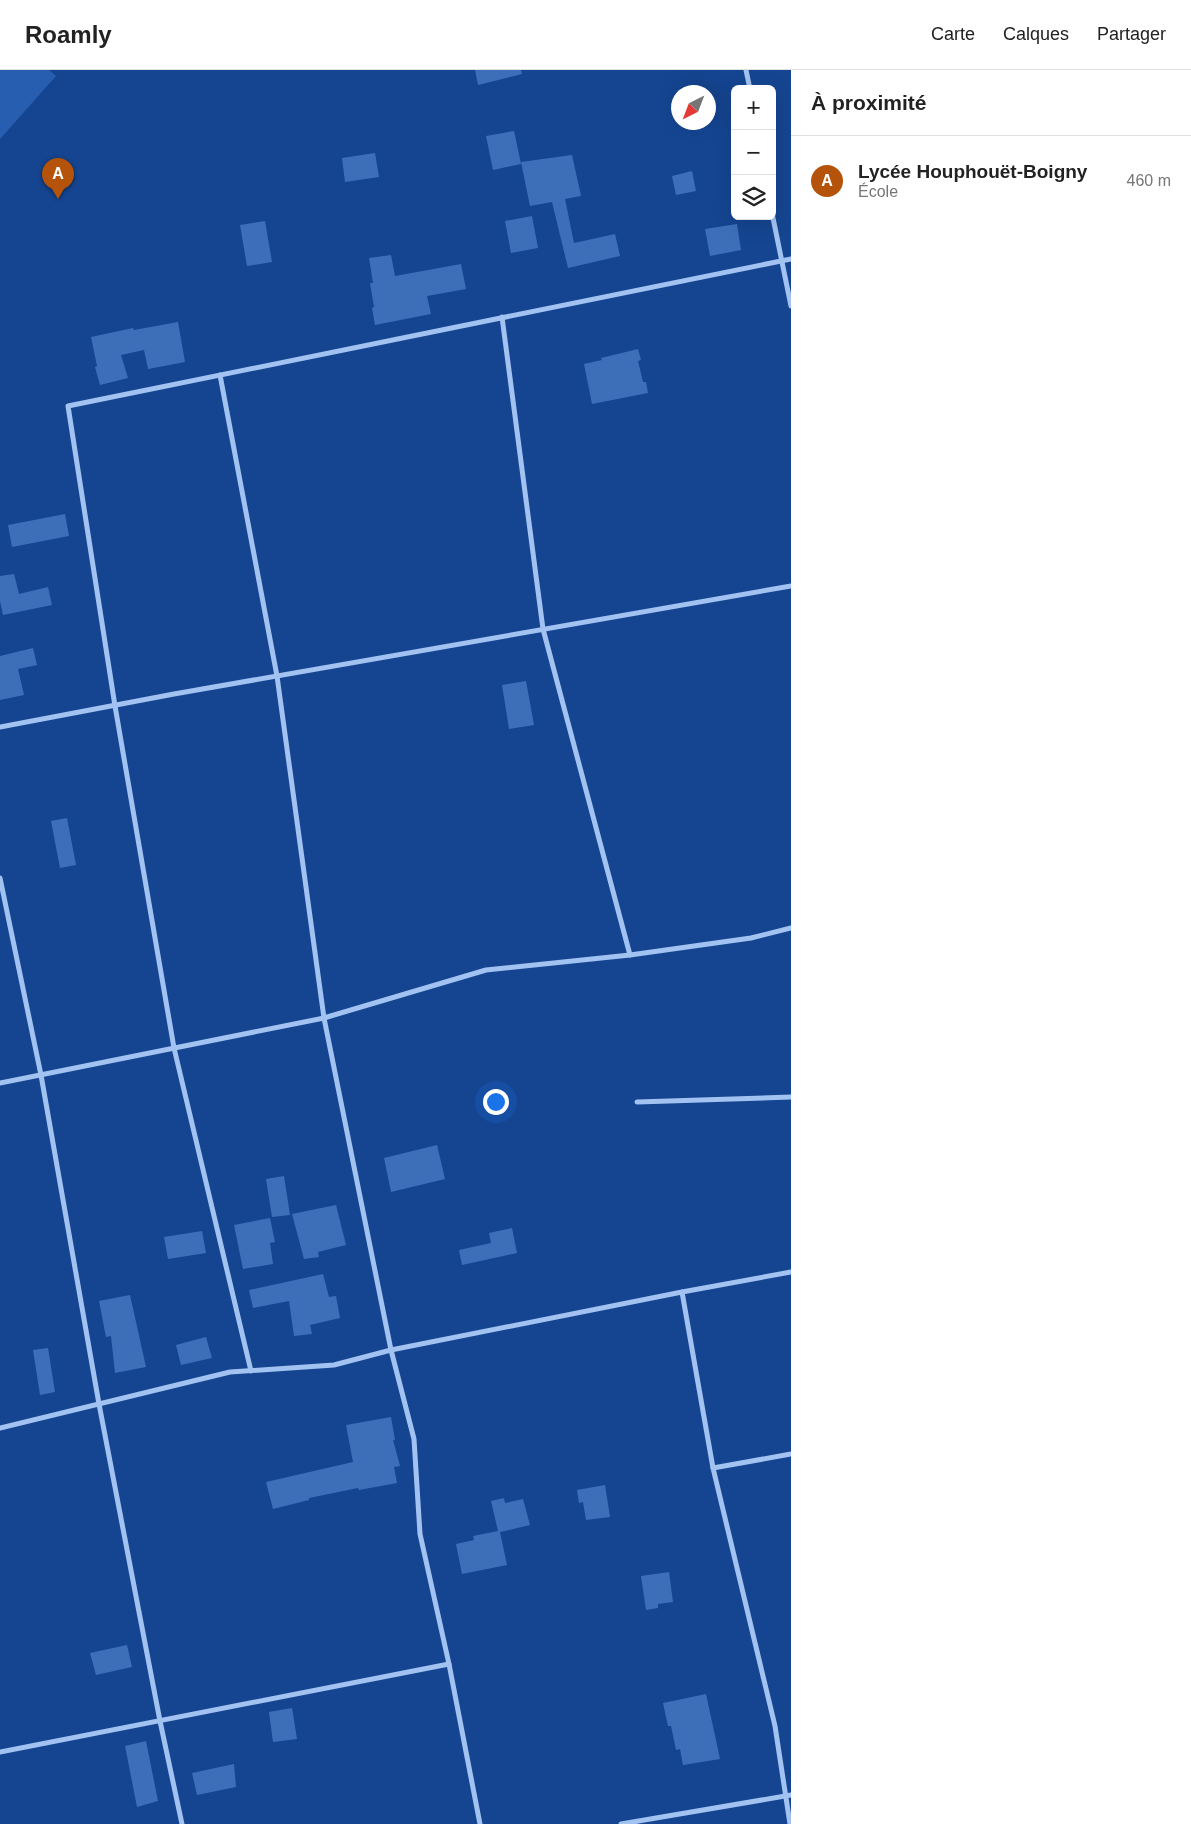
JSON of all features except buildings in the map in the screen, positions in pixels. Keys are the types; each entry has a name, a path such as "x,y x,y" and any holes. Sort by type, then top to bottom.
{"street":[{"path":"746,70 749,85"},
{"path":"773,220 791,306"},
{"path":"251,1371 174,1048 115,706 68,406 791,259"},
{"path":"502,317 543,629 630,956"},
{"path":"220,375 277,676 324,1018 391,1350 414,1439 420,1534 449,1664 480,1824"},
{"path":"0,726 791,586"},
{"path":"0,878 41,1075 99,1404 160,1721 182,1824"},
{"path":"0,1083 324,1018 486,970 630,956 751,938 791,928"},
{"path":"637,1102 791,1097"},
{"path":"0,1428 230,1372 334,1365 391,1350 791,1272"},
{"path":"682,1292 713,1468 775,1726 788,1795 790,1824"},
{"path":"713,1468 791,1454"},
{"path":"0,1752 449,1664"},
{"path":"621,1824 788,1795"}],"shaded area":[{"path":"0,70 49,70 56,76 0,139"}],"place":[{"name":"Lycée Houphouët-Boigny","path":"58,199"}]}
